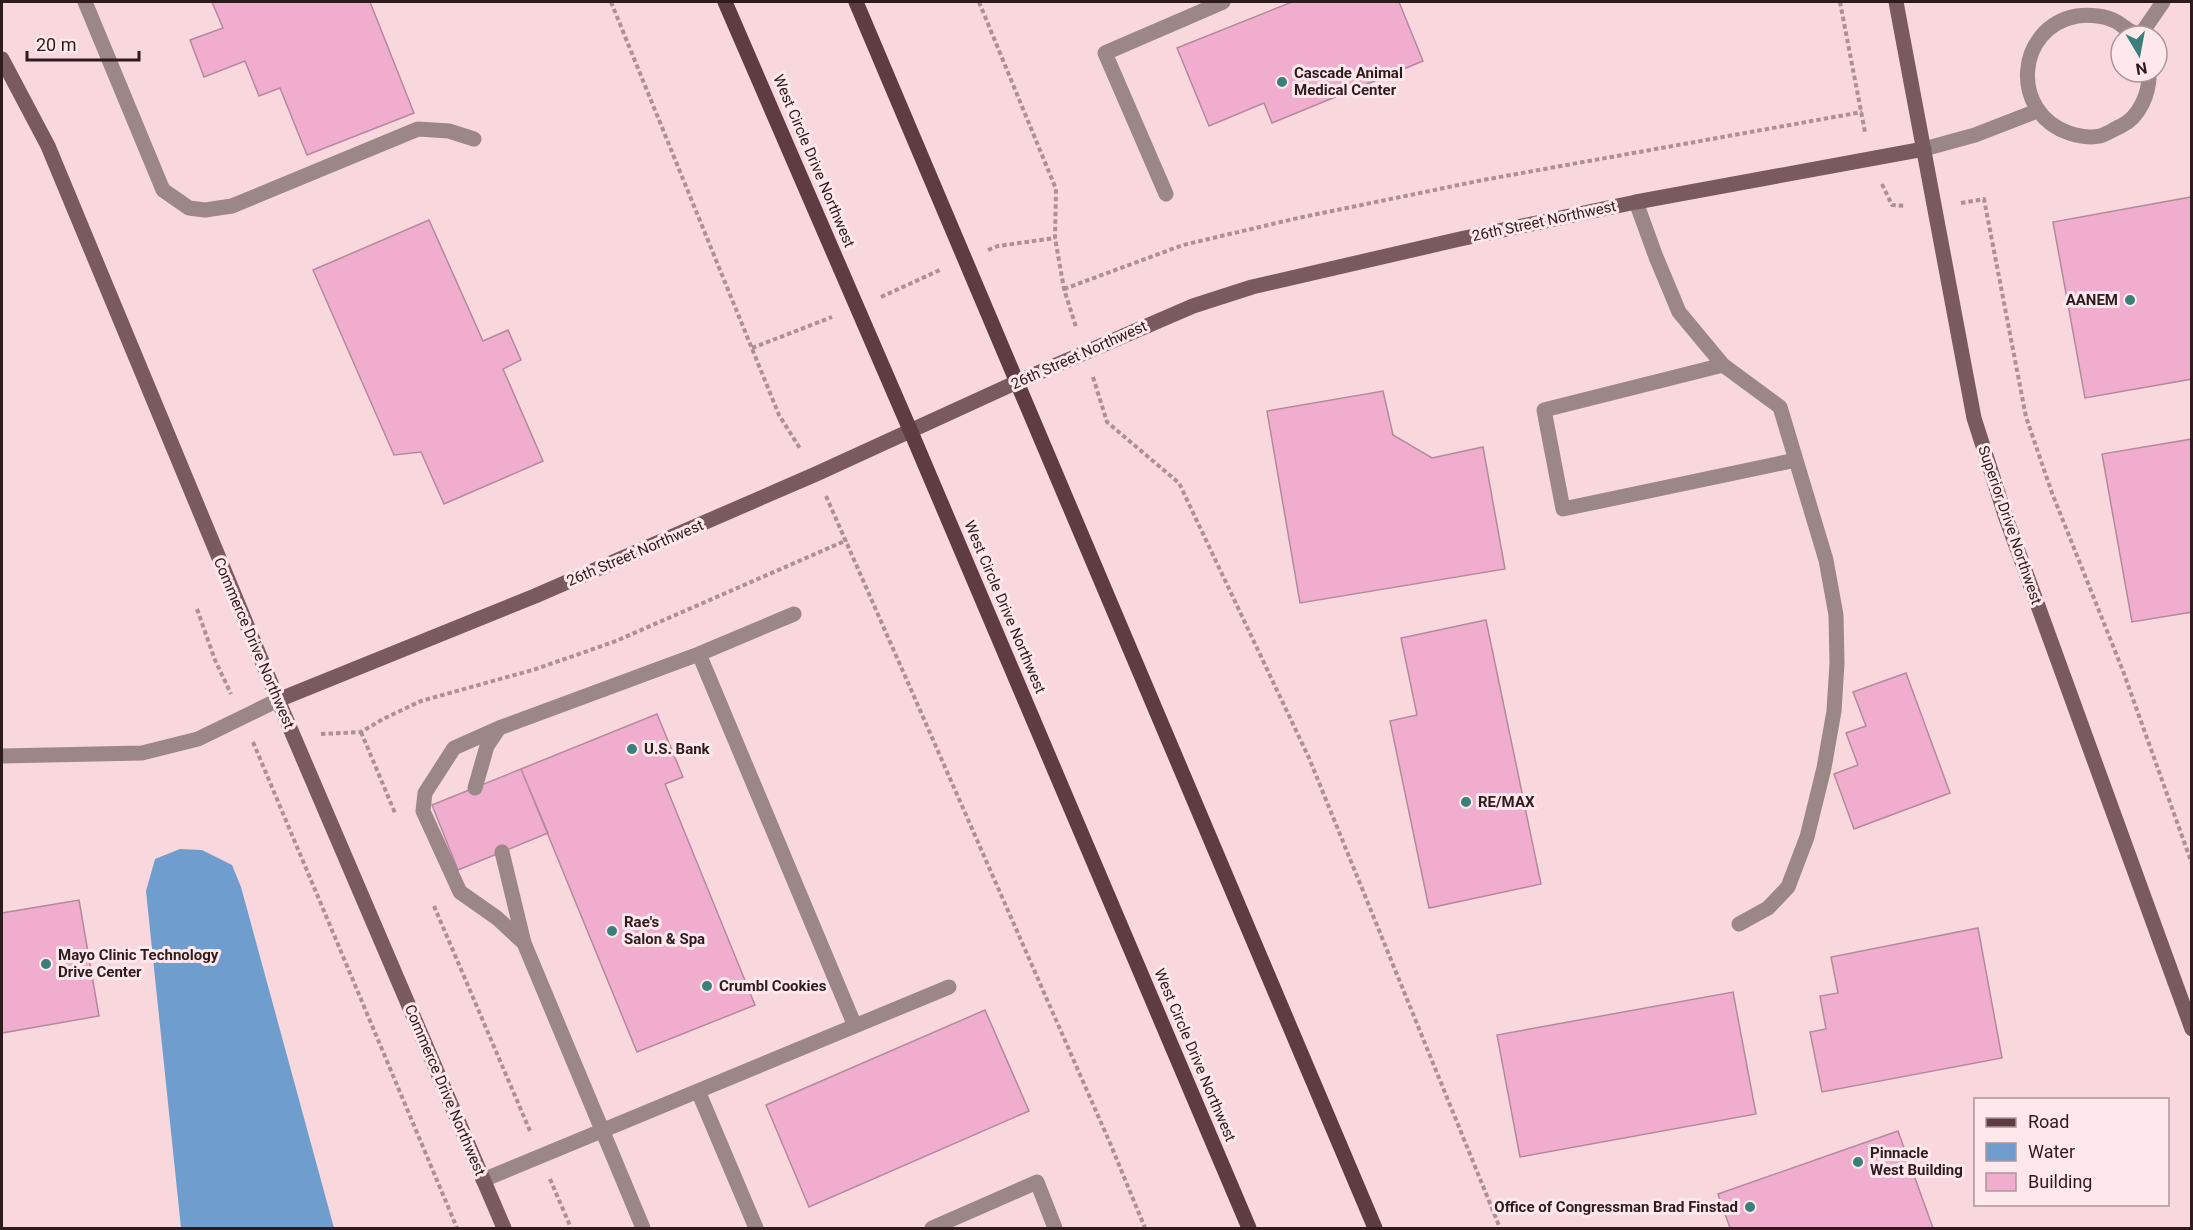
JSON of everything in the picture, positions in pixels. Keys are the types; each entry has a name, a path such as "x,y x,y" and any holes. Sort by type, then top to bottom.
{"main road":[{"name":"West Circle Drive Northwest","path":"725,2 911,432 1249,1228"},
{"path":"856,2 1375,1228"}],"street":[{"path":"85,2 163,190 189,208 205,210 232,206 418,129 449,131 474,139"},
{"path":"1166,194 1105,53 1223,2"},
{"name":"Superior Drive Northwest","path":"1896,2 1974,418 1989,470 2192,1029"},
{"path":"2149,24 2163,2"},
{"path":"2120,24 2097,15 2076,16 2051,27 2037,43 2030,58 2027,79 2029,92 2037,111 2057,129 2079,136 2100,136 2128,123 2141,106 2148,84"},
{"name":"Commerce Drive Northwest","path":"2,59 48,146 278,700 504,1228"},
{"path":"1924,148 1975,135 2037,111"},
{"name":"26th Street Northwest","path":"278,700 535,596 1194,306 1252,287 1460,238 1636,202 1924,148"},
{"path":"1636,202 1679,312 1723,365 1780,407 1826,560 1836,615 1837,663 1834,711 1824,768 1807,837 1788,886 1768,908 1738,924"},
{"path":"1723,365 1544,411 1563,509 1796,460"},
{"path":"524,943 497,918 460,892 423,811 425,793 454,748 499,728 699,654 794,614"},
{"path":"699,654 855,1026"},
{"path":"2,756 142,753 198,739 278,700"},
{"path":"475,788 487,746 499,728"},
{"path":"502,852 524,943 643,1228"},
{"path":"483,1180 949,987"},
{"path":"698,1091 756,1228"},
{"path":"932,1228 1037,1182 1055,1228"}],"path":[{"path":"611,2 779,415 816,474 847,540 1145,1228"},
{"path":"979,2 1056,189 1055,238 1064,289 1183,245 1299,218 1483,180 1862,112 1840,2"},
{"path":"1984,199 2026,417 2052,493 2122,670 2192,864"},
{"path":"752,348 857,307 999,246 1055,238"},
{"path":"1107,422 1179,483 1309,758 1500,1228"},
{"path":"398,819 361,732 382,719 421,701 536,669 616,641 847,540"},
{"path":"197,609 216,660 457,1228"},
{"path":"430,895 570,1228"}],"water":[{"path":"180,849 202,850 232,865 241,887 334,1228 181,1228 146,891 155,859"}],"building":[{"path":"212,2 370,2 414,113 307,155 280,88 259,96 245,61 204,77 190,40 223,28"},
{"name":"Cascade Animal Medical Center","path":"1292,2 1399,2 1423,61 1272,123 1264,103 1209,126 1177,48"},
{"name":"AANEM","path":"2191,197 2192,379 2085,398 2053,222"},
{"path":"429,220 483,341 508,330 521,360 503,369 543,461 444,504 421,452 394,455 313,270"},
{"path":"1383,391 1393,435 1432,458 1483,447 1505,569 1300,603 1267,411"},
{"path":"2192,439 2192,612 2132,622 2102,454"},
{"name":"RE/MAX","path":"1486,620 1541,884 1429,908 1390,721 1417,715 1401,638"},
{"path":"1906,673 1950,793 1854,829 1834,774 1858,765 1846,733 1866,726 1853,692"},
{"path":"657,714 683,777 665,784 755,1005 637,1052 521,769"},
{"path":"521,769 548,833 458,870 432,805"},
{"name":"Mayo Clinic Technology Drive Center","path":"79,900 99,1016 2,1033 2,913"},
{"path":"1978,928 2002,1058 1822,1092 1810,1032 1826,1029 1820,996 1838,993 1831,957"},
{"path":"1733,992 1756,1114 1520,1157 1497,1035"},
{"path":"985,1010 1029,1111 809,1207 766,1105"},
{"name":"Pinnacle West Building","path":"1898,1131 1933,1228 1730,1228 1718,1194"}],"place":[{"name":"Cascade Animal Medical Center","path":"1282,82"},
{"name":"AANEM","path":"2130,300"},
{"name":"U.S. Bank","path":"632,749"},
{"name":"RE/MAX","path":"1466,802"},
{"name":"Rae's Salon & Spa","path":"612,931"},
{"name":"Mayo Clinic Technology Drive Center","path":"46,964"},
{"name":"Crumbl Cookies","path":"707,986"},
{"name":"Pinnacle West Building","path":"1858,1162"},
{"name":"Office of Congressman Brad Finstad","path":"1750,1207"}]}
